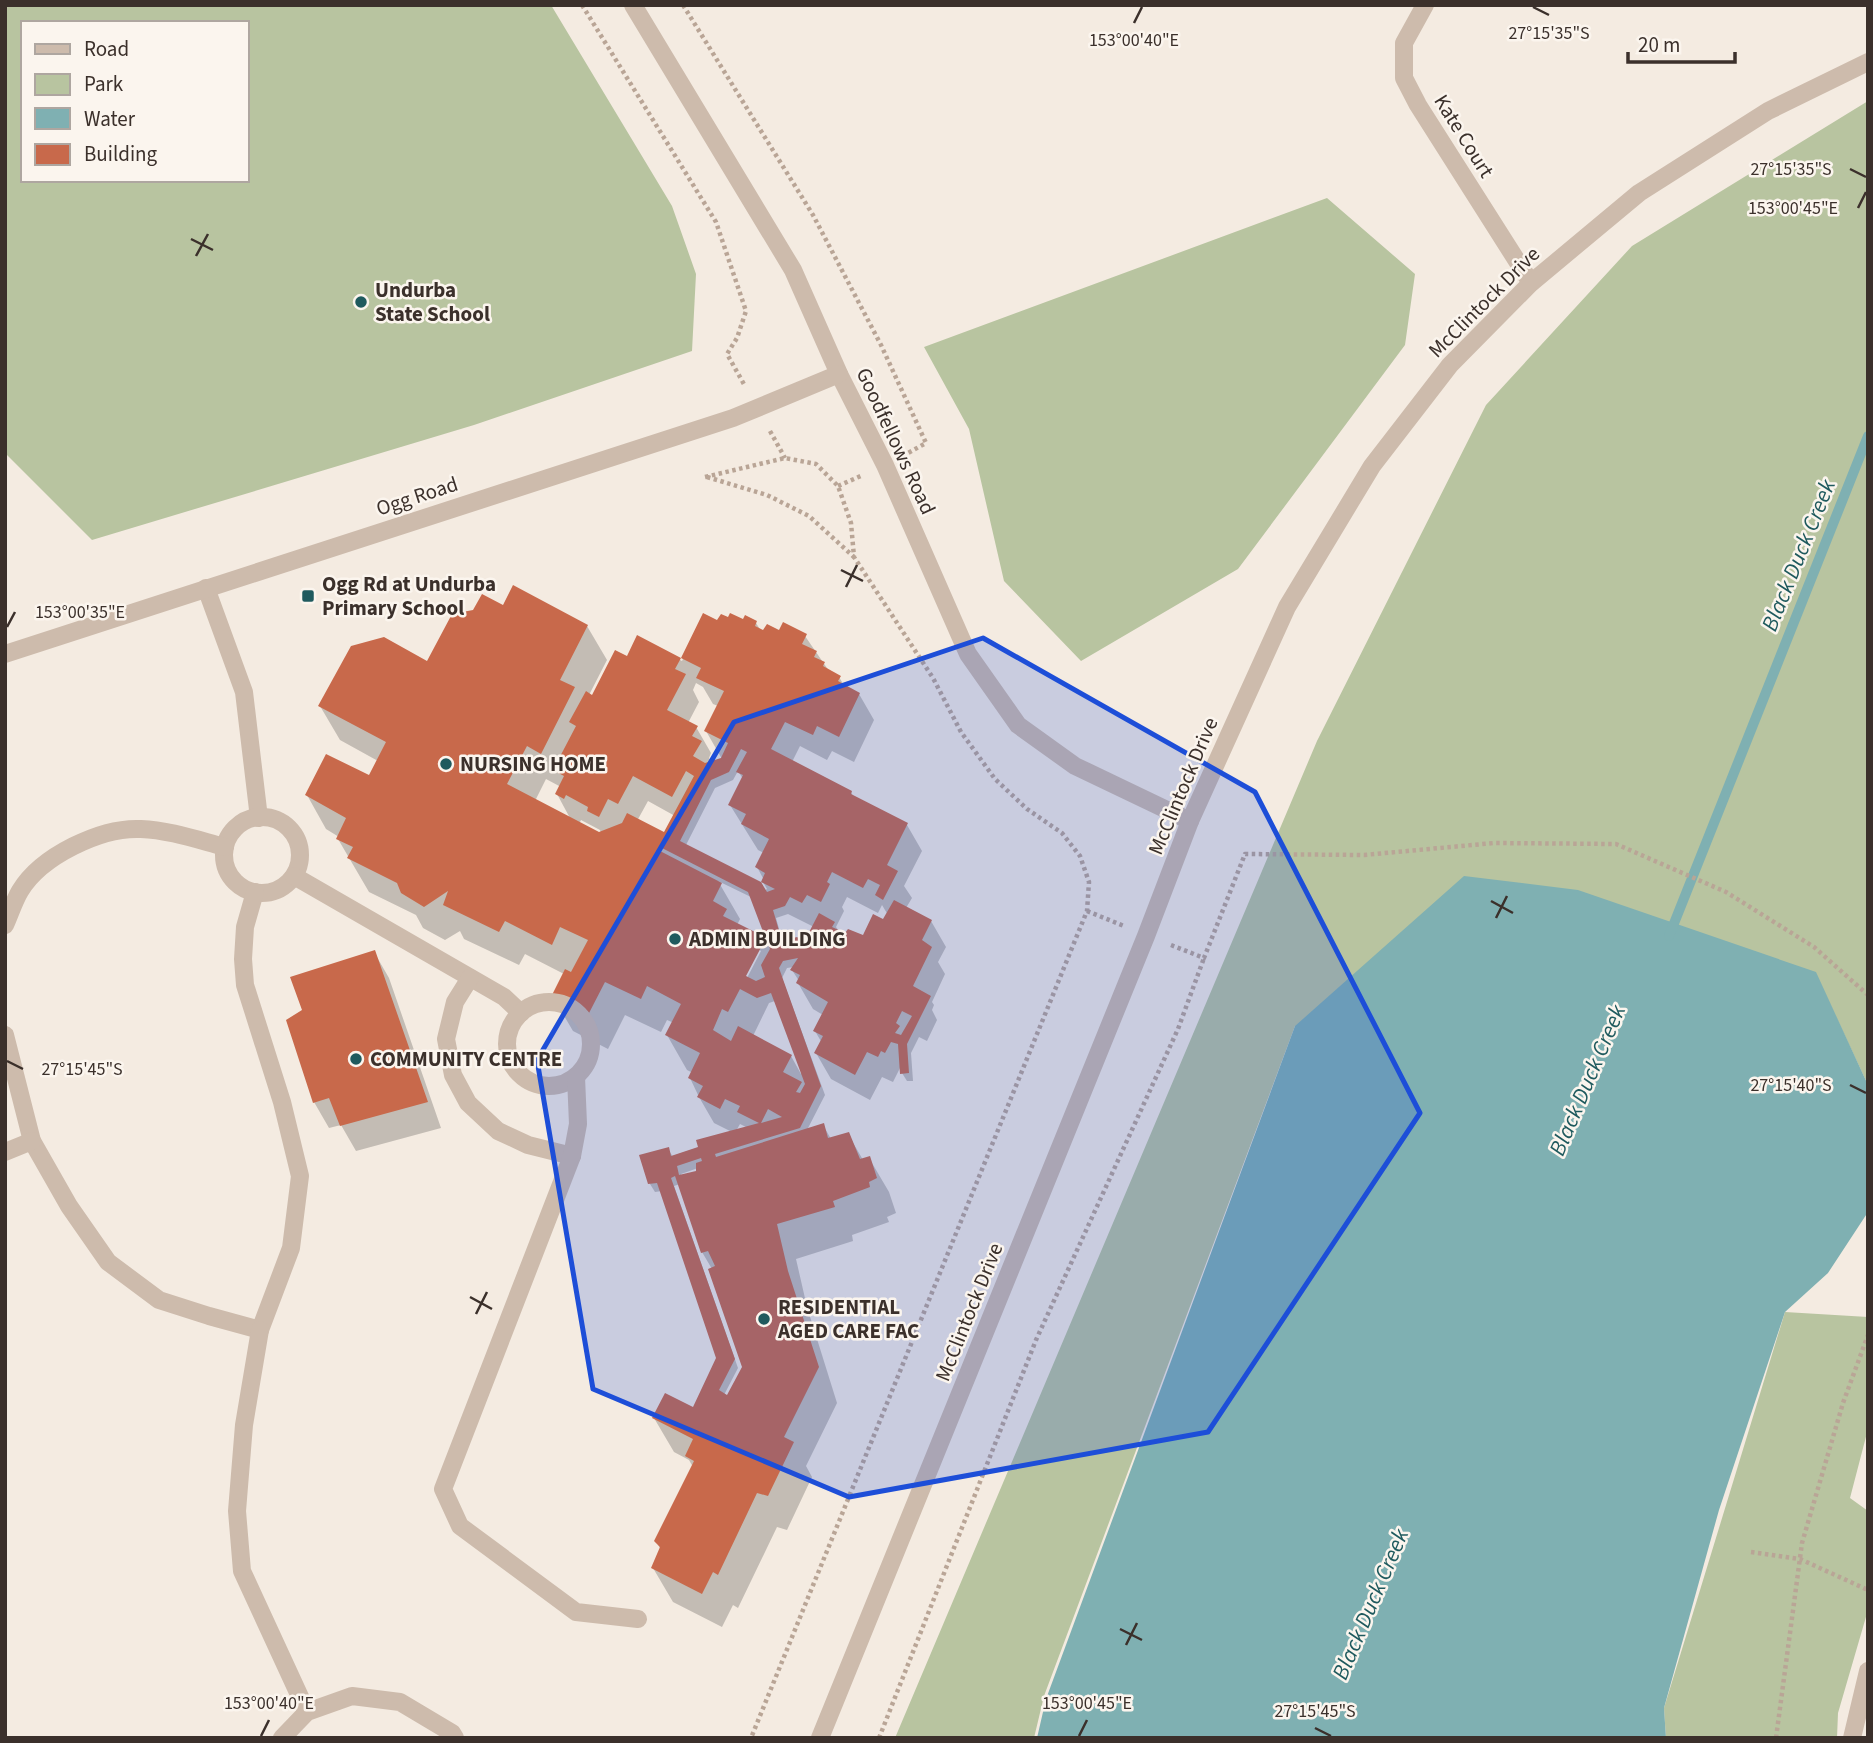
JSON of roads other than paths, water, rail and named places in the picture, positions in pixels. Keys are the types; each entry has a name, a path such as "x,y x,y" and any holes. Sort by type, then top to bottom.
{"street":[{"name":"Goodfellows Road","path":"632,5 793,270 839,374 885,465 968,654 1018,725 1075,766 1190,821"},
{"name":"Kate Court","path":"1425,5 1404,43 1404,78 1418,105 1531,283"},
{"name":"McClintock Drive","path":"820,1738 1146,936 1190,821 1287,607 1372,466 1450,365 1531,283 1639,192 1768,111 1868,62"},
{"name":"Ogg Road","path":"5,654 733,418 839,374"},
{"path":"205,588 244,691 259,818"},
{"path":"268,818 279,821 297,840 299,864 286,886 262,893 250,891 238,886 230,876 225,865 225,847 233,830 243,822 268,818"},
{"path":"5,925 20,890 34,873 76,844 91,838 139,828 225,847"},
{"path":"294,876 504,996 521,1013"},
{"path":"255,892 245,927 243,959 246,985 282,1102 300,1176 291,1248 261,1330 244,1425 237,1511 242,1571 307,1712"},
{"path":"470,978 455,1002 446,1039 453,1075 468,1103 498,1131 528,1145 572,1156"},
{"path":"540,1003 566,1006 577,1013 586,1024 591,1038 591,1053 586,1066 576,1077 549,1087 528,1081 512,1066 506,1040 510,1027 528,1007 540,1003"},
{"path":"5,1035 32,1141 69,1206 108,1262 159,1300 209,1317 261,1330"},
{"path":"576,1077 578,1124 572,1156 443,1489 460,1526 576,1612 638,1619"},
{"path":"5,1152 32,1141"},
{"path":"1852,1738 1868,1671"},
{"path":"282,1738 307,1712 352,1696 400,1702 452,1733 455,1738"}],"water":[{"path":"1464,876 1578,890 1816,972 1868,1085 1868,1212 1828,1273 1785,1312 1719,1510 1664,1708 1666,1738 1037,1738 1046,1699 1295,1026"}],"waterway":[{"name":"Black Duck Creek","path":"1669,936 1868,436"}],"place":[{"name":"Undurba State School","path":"361,302"},
{"name":"Ogg Rd at Undurba Primary School","path":"308,596"},
{"name":"NURSING HOME","path":"446,764"},
{"name":"ADMIN BUILDING","path":"675,939"},
{"name":"COMMUNITY CENTRE","path":"356,1059"},
{"name":"RESIDENTIAL AGED CARE FAC","path":"764,1319"}]}
